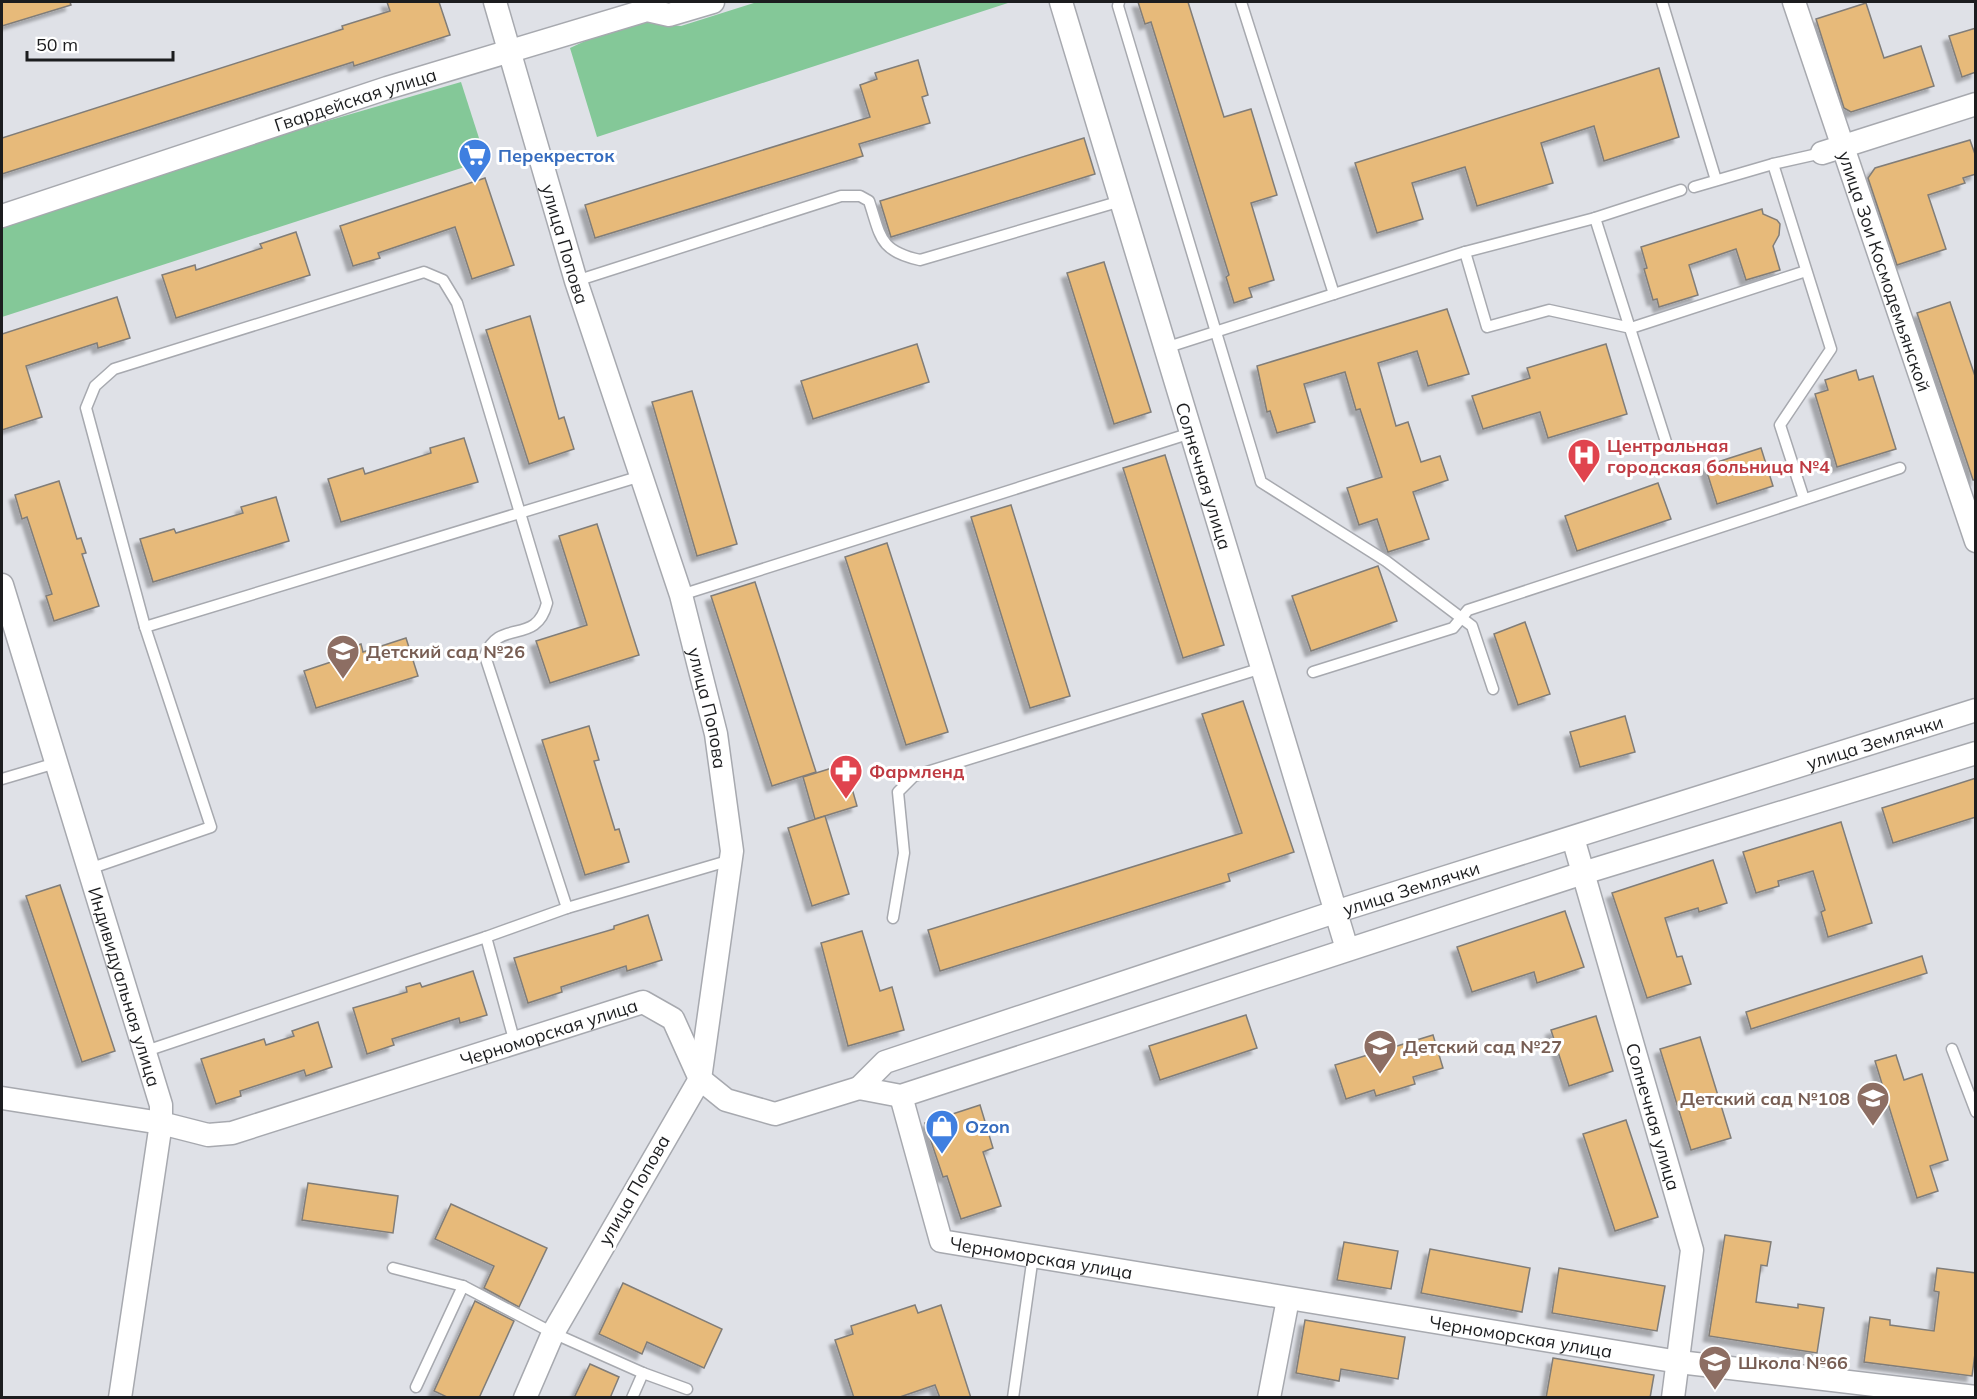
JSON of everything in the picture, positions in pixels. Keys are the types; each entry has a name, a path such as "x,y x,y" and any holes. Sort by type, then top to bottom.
{"street":[{"name":"улица Попова","path":"495,2 576,281 681,595 716,734 732,851 700,1079 553,1333 525,1398"},
{"name":"Гвардейская улица","path":"2,216 509,50 647,10 669,15 713,2"},
{"name":"Солнечная улица","path":"1061,2 1347,949"},
{"name":"улица Зои Космодемьянской","path":"1794,2 1832,150 1976,541"},
{"path":"1832,150 1976,104"},
{"name":"Индивидуальная улица","path":"2,585 161,1105 120,1398"},
{"name":"улица Землячки","path":"859,1088 885,1062 1335,912 1976,710"},
{"name":"улица Землячки","path":"901,1096 1583,873 1976,753"},
{"name":"Солнечная улица","path":"1573,838 1692,1250 1673,1398"},
{"name":"Черноморская улица","path":"2,1098 160,1123 208,1136 232,1132 643,1002 673,1019 700,1079 726,1100 775,1114 859,1088 901,1096 941,1241 1679,1362 1976,1397"},
{"path":"1274,1397 1288,1299"}],"lane":[{"path":"1119,2 1118,6 1260,482 1386,561 1472,626 1493,688"},
{"path":"1241,2 1334,294"},
{"path":"1662,2 1716,180"},
{"path":"1694,187 1832,150"},
{"path":"1773,164 1831,350 1780,426 1804,499"},
{"path":"1165,348 1465,252 1595,218 1681,190"},
{"path":"576,281 841,196 860,196 869,201 883,241 897,255 920,260 1121,201"},
{"path":"1595,218 1666,442"},
{"path":"1465,252 1487,327 1549,310 1631,328 1806,271"},
{"path":"89,868 211,827 145,627 86,408 95,386 114,369 424,272 443,280 457,303 547,603 543,618 534,626 499,637 489,644 485,656 567,908"},
{"path":"681,595 1191,433"},
{"path":"1313,672 1453,628 1468,610 1900,468"},
{"path":"145,627 641,476"},
{"path":"893,918 904,853 898,792 914,776 1262,668"},
{"path":"2,779 56,763"},
{"path":"146,1051 567,908 731,860"},
{"path":"486,937 515,1043"},
{"path":"1952,1049 1976,1113"},
{"path":"1013,1398 1033,1256"},
{"path":"393,1268 463,1286 553,1333 643,1373 687,1389"},
{"path":"416,1388 463,1286"},
{"path":"632,1398 643,1373"}],"green space":[{"path":"757,2 1011,2 597,137 570,48 628,21 681,26"},
{"path":"461,82 486,160 2,317 2,223 10,213"}],"building":[{"path":"2,2 70,2 71,5 2,26"},
{"path":"387,2 439,2 450,35 354,66 353,62 2,174 2,138 343,29 342,26 390,11"},
{"path":"1138,2 1188,2 1224,117 1251,109 1277,195 1251,203 1274,280 1249,288 1252,297 1234,303 1226,277 1229,275 1151,22 1145,24"},
{"path":"1866,3 1884,58 1921,46 1934,86 1851,112 1844,108 1816,19"},
{"path":"1976,28 1976,72 1962,77 1949,36"},
{"path":"918,60 928,95 922,97 930,123 859,144 863,156 595,238 585,205 870,117 860,85 877,79 875,73"},
{"path":"1659,68 1679,137 1604,161 1594,126 1541,143 1553,183 1477,206 1465,167 1412,183 1423,219 1377,233 1355,163"},
{"path":"1084,138 1095,174 891,237 880,201"},
{"path":"1970,140 1976,157 1976,174 1963,178 1965,183 1928,195 1946,249 1897,265 1868,178 1875,168"},
{"path":"485,178 514,265 472,279 455,227 378,253 380,258 353,266 340,226"},
{"path":"1762,209 1763,214 1777,220 1780,224 1779,235 1773,246 1780,270 1746,280 1736,249 1689,265 1698,295 1659,307 1657,299 1653,300 1644,269 1647,268 1641,247"},
{"path":"296,232 310,275 176,318 162,275 195,265 196,270 262,248 260,244"},
{"path":"1104,262 1151,412 1114,424 1067,273"},
{"path":"117,297 130,338 98,348 97,343 26,366 42,417 2,430 2,334"},
{"path":"1950,302 1976,379 1976,480 1973,480 1917,313"},
{"path":"1447,309 1469,374 1428,386 1417,351 1378,363 1396,426 1408,422 1421,462 1440,456 1448,480 1413,492 1429,539 1388,552 1377,519 1359,525 1347,488 1382,477 1360,409 1356,410 1345,372 1304,384 1315,422 1277,433 1270,411 1267,412 1257,366"},
{"path":"530,316 559,419 564,417 574,449 529,464 486,330"},
{"path":"917,344 929,382 813,419 801,381"},
{"path":"1606,344 1627,414 1548,438 1540,412 1483,429 1472,396 1530,378 1527,368"},
{"path":"1856,370 1859,380 1873,376 1896,449 1837,467 1815,394 1828,390 1825,380"},
{"path":"692,391 737,544 697,556 652,402"},
{"path":"464,438 478,482 341,522 328,479 363,468 365,474 431,453 430,448"},
{"path":"1761,448 1773,486 1717,504 1705,466"},
{"path":"1165,455 1224,645 1183,658 1123,468"},
{"path":"59,481 77,539 81,538 86,553 82,554 99,606 54,621 46,596 52,594 27,517 22,519 15,495"},
{"path":"1658,483 1671,519 1577,551 1565,516"},
{"path":"276,497 289,541 153,582 140,539 174,529 176,533 243,513 241,507"},
{"path":"1011,505 1070,696 1030,708 971,517"},
{"path":"597,524 639,655 550,683 536,641 587,625 559,536"},
{"path":"887,543 948,732 906,745 845,557"},
{"path":"1378,566 1397,621 1311,651 1292,596"},
{"path":"755,582 816,772 772,786 711,596"},
{"path":"1525,622 1550,694 1518,705 1494,634"},
{"path":"406,638 418,676 316,708 304,671 346,657 343,650 361,644 363,652"},
{"path":"1243,701 1294,852 1228,874 1230,881 940,971 928,930 1242,833 1202,714"},
{"path":"1625,716 1635,752 1580,767 1570,732"},
{"path":"589,726 599,760 594,761 615,830 619,829 629,862 585,875 542,740"},
{"path":"845,764 857,806 815,819 803,777"},
{"path":"1976,778 1976,817 1893,843 1882,808"},
{"path":"825,816 849,894 812,906 788,828"},
{"path":"1841,822 1872,923 1828,937 1821,912 1825,910 1813,871 1778,881 1779,886 1756,893 1743,852"},
{"path":"1713,860 1727,903 1699,912 1698,908 1665,918 1677,957 1682,956 1691,984 1647,998 1612,893"},
{"path":"60,885 115,1051 82,1062 26,896"},
{"path":"1565,911 1584,967 1537,983 1534,972 1472,992 1457,947"},
{"path":"648,915 662,960 627,971 626,966 561,987 562,992 528,1003 514,958 614,929 614,926"},
{"path":"862,931 880,991 892,987 904,1030 848,1046 821,943"},
{"path":"1922,956 1927,973 1751,1029 1746,1012"},
{"path":"473,971 487,1015 460,1023 459,1018 392,1039 394,1045 367,1054 353,1008 407,992 406,987 420,983 422,987"},
{"path":"1246,1015 1257,1048 1160,1080 1149,1046"},
{"path":"1596,1016 1613,1071 1569,1086 1551,1030"},
{"path":"318,1022 332,1067 306,1076 304,1070 240,1091 241,1096 216,1104 201,1059 264,1039 266,1045 294,1036 292,1031"},
{"path":"1433,1035 1443,1068 1413,1077 1415,1084 1376,1096 1374,1090 1346,1099 1335,1065"},
{"path":"1700,1037 1731,1138 1691,1150 1660,1049"},
{"path":"1896,1055 1904,1080 1922,1074 1948,1160 1930,1166 1938,1191 1917,1198 1875,1061"},
{"path":"980,1105 993,1148 983,1152 1001,1206 961,1219 947,1176 943,1177 925,1123"},
{"path":"1626,1120 1658,1217 1615,1231 1583,1134"},
{"path":"308,1183 398,1196 393,1233 302,1220"},
{"path":"451,1204 547,1248 519,1307 484,1288 494,1266 435,1239"},
{"path":"1725,1235 1771,1242 1767,1266 1761,1265 1756,1302 1798,1308 1798,1304 1824,1308 1817,1353 1709,1336"},
{"path":"1344,1242 1398,1251 1391,1289 1337,1280"},
{"path":"1430,1249 1530,1268 1522,1312 1421,1293"},
{"path":"1559,1268 1665,1286 1657,1331 1552,1313"},
{"path":"1937,1268 1976,1273 1976,1346 1972,1376 1864,1362 1870,1317 1890,1320 1890,1325 1934,1331 1939,1292 1934,1291"},
{"path":"623,1283 722,1329 704,1368 647,1342 642,1354 599,1334"},
{"path":"475,1301 514,1321 479,1398 449,1398 434,1391"},
{"path":"915,1305 918,1313 941,1305 971,1398 940,1398 935,1385 897,1398 854,1398 835,1340 853,1334 851,1326"},
{"path":"1305,1320 1405,1337 1398,1379 1341,1369 1339,1381 1296,1373"},
{"path":"1553,1358 1654,1375 1650,1398 1546,1398"},
{"path":"590,1364 619,1377 610,1398 574,1398"}],"place":[{"name":"Перекресток","path":"475,184"},
{"name":"Центральная городская больница №4","path":"1584,484"},
{"name":"Детский сад №26","path":"343,680"},
{"name":"Фармленд","path":"846,800"},
{"name":"Детский сад №27","path":"1380,1075"},
{"name":"Детский сад №108","path":"1873,1127"},
{"name":"Ozon","path":"942,1155"},
{"name":"Школа №66","path":"1715,1391"}]}
